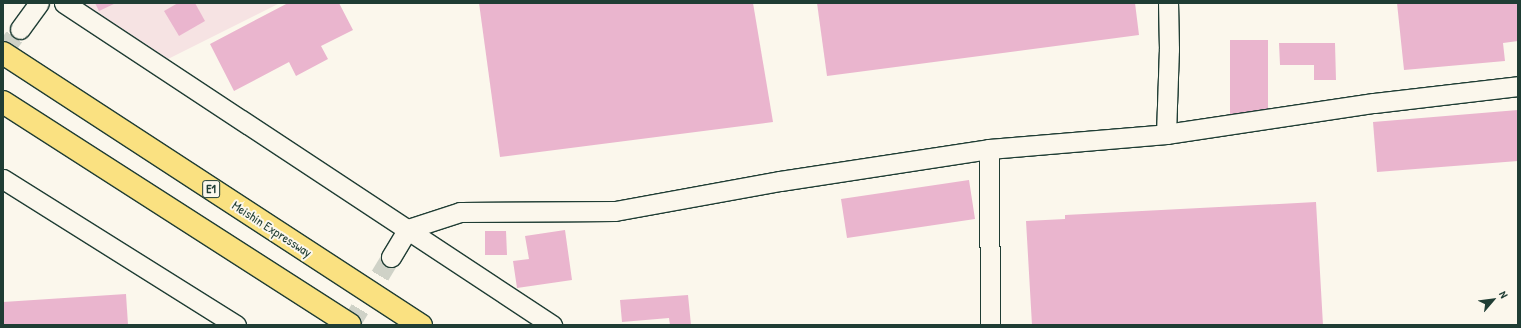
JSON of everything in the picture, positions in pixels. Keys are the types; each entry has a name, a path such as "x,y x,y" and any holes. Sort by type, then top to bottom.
{"highway":[{"name":"Meishin Expressway","path":"3,52 421,325"},
{"path":"3,102 350,325"}],"street":[{"path":"20,29 39,3"},
{"path":"64,3 552,325"},
{"path":"1166,134 1169,49 1168,3"},
{"path":"391,257 408,229 460,212 615,211 780,180 989,149 1166,134 1374,103 1518,86"},
{"path":"989,149 990,325"},
{"path":"3,179 236,325"}],"shaded area":[{"path":"82,3 280,3 168,59"}],"building":[{"path":"95,3 116,3 99,11"},
{"path":"178,3 195,3 205,21 179,36 164,11"},
{"path":"288,3 339,3 353,30 321,46 328,59 296,76 289,62 234,91 210,44"},
{"path":"479,3 753,3 773,122 500,157"},
{"path":"817,3 1135,3 1139,35 827,76"},
{"path":"1397,3 1518,3 1518,41 1503,43 1505,61 1404,70"},
{"path":"1230,40 1268,40 1268,114 1230,114"},
{"path":"1279,43 1335,43 1336,80 1314,80 1314,65 1280,65"},
{"path":"1518,110 1518,161 1377,172 1373,122"},
{"path":"969,180 975,219 847,238 841,199"},
{"path":"1316,202 1323,325 1032,325 1026,221 1065,219 1065,215"},
{"path":"565,230 572,280 517,288 513,261 529,259 525,236"},
{"path":"485,231 506,231 507,255 485,255"},
{"path":"126,294 128,325 3,325 3,302"},
{"path":"688,295 691,325 670,325 669,318 622,322 620,300"}],"tunnel":[{"path":"3,52 20,29"},
{"path":"350,325 391,257"}]}
